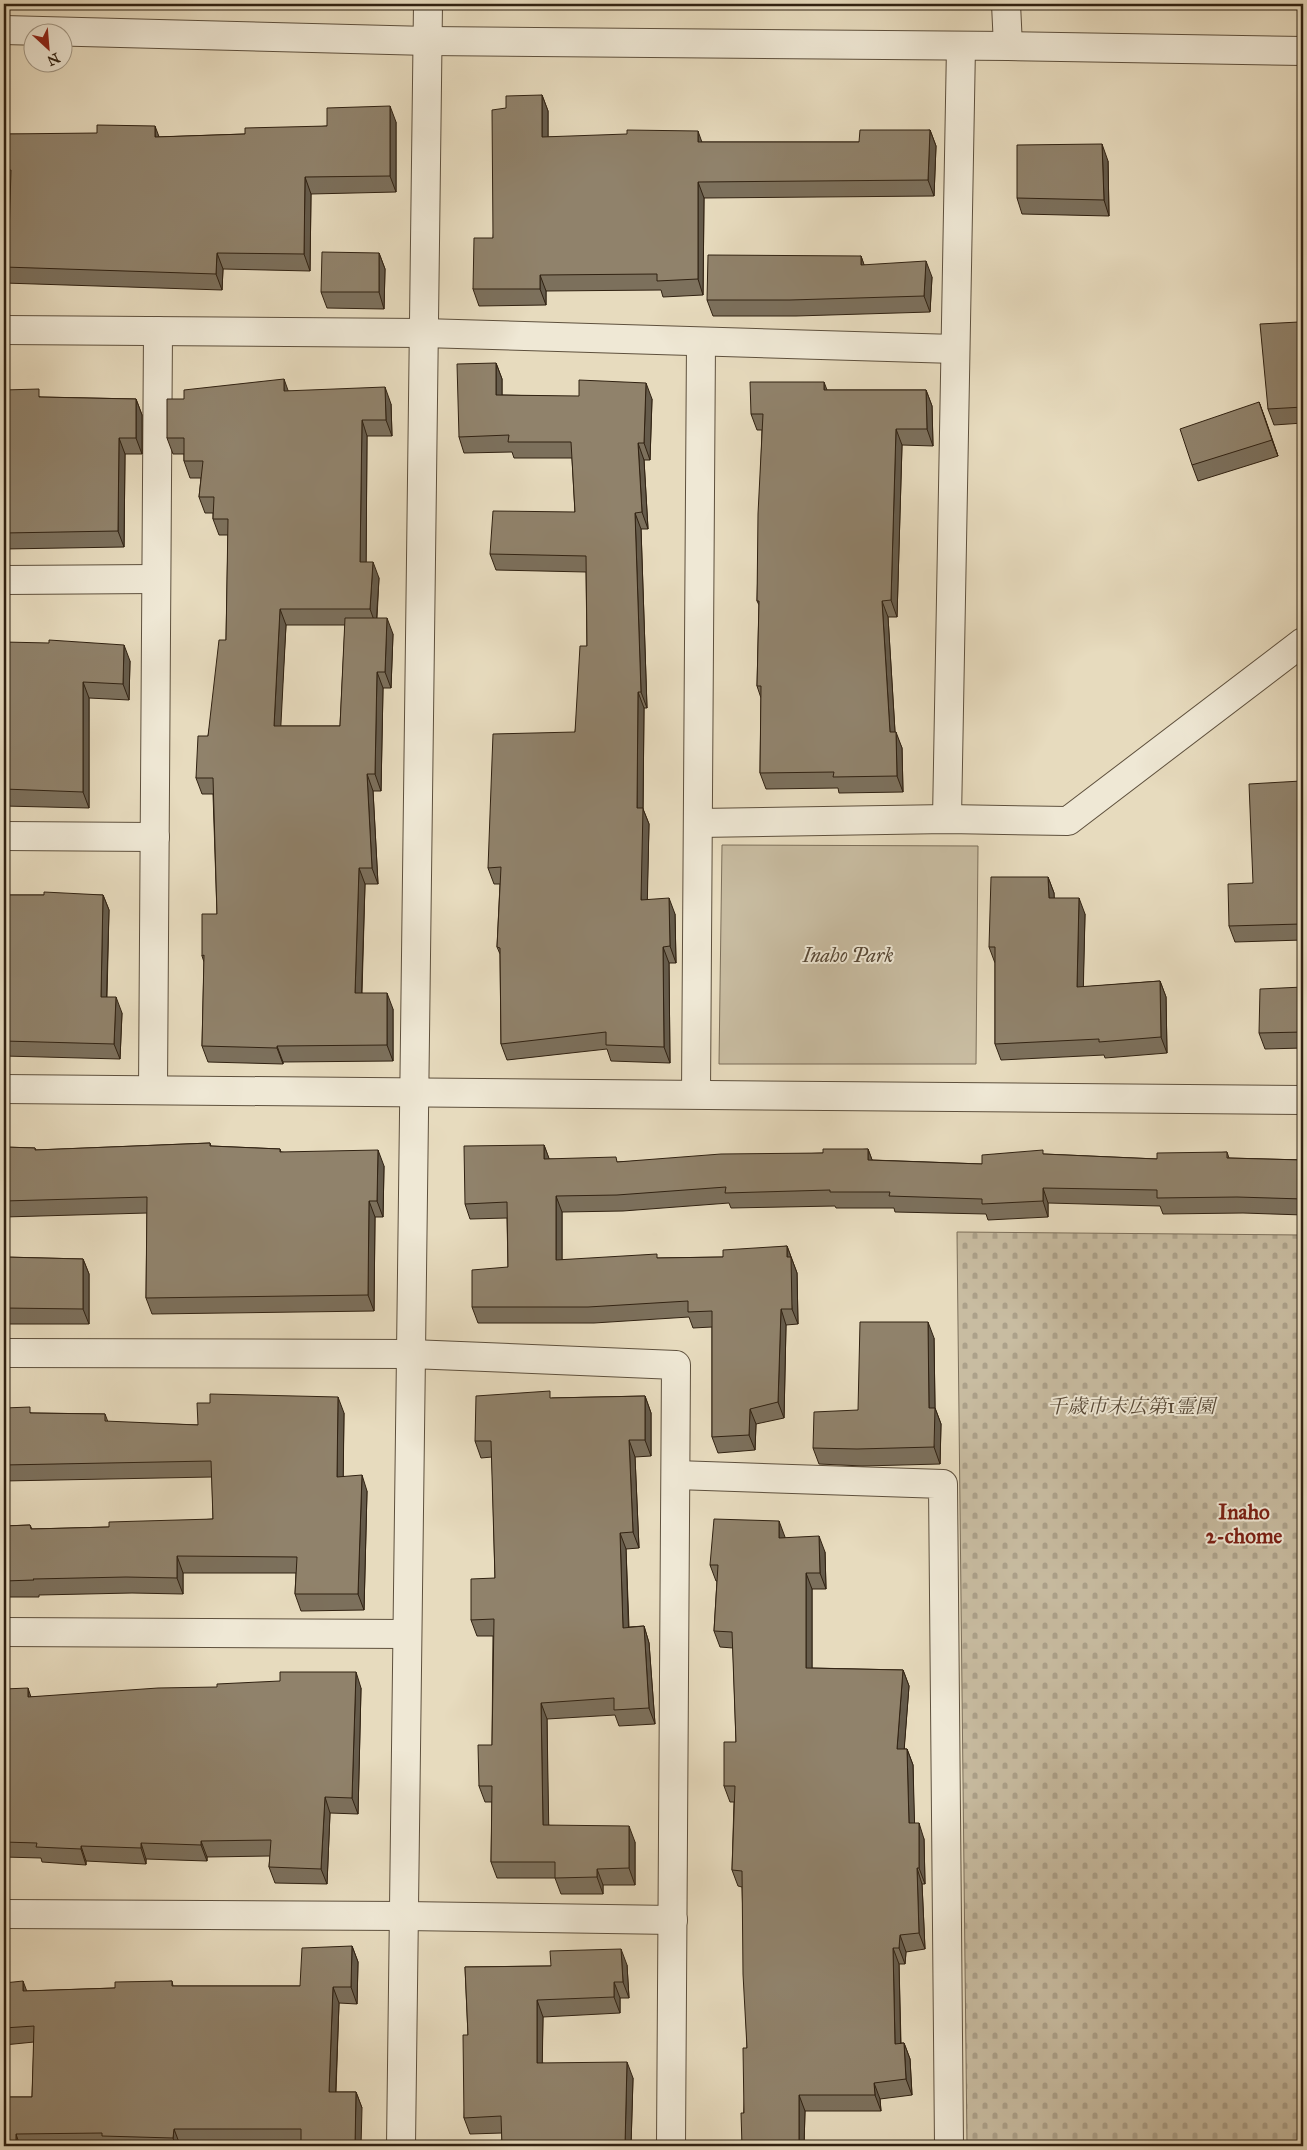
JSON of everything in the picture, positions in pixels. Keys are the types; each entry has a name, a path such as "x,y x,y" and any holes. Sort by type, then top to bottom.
{"street":[{"path":"401,2146 428,4"},
{"path":"1006,4 1008,46"},
{"path":"4,30 428,41 1008,46 1303,51"},
{"path":"947,819 961,46"},
{"path":"4,330 423,333 955,349"},
{"path":"153,1090 158,331"},
{"path":"696,1094 701,342"},
{"path":"4,580 156,579"},
{"path":"698,822 947,819 1068,821 1303,642"},
{"path":"4,836 155,837"},
{"path":"4,1089 1303,1100"},
{"path":"4,1353 411,1354 676,1365 671,2146"},
{"path":"676,1474 943,1484 949,2146"},
{"path":"4,1632 407,1634"},
{"path":"4,1914 404,1916 673,1920"}],"green space":[{"name":"Inaho Park","path":"722,845 978,846 976,1064 719,1064"},
{"name":"千歳市末広第1霊園","path":"957,1232 1303,1235 1303,2146 967,2146"}],"building":[{"path":"542,95 542,137 627,134 627,130 698,131 698,142 859,142 860,130 930,130 928,180 698,182 698,279 657,281 657,274 540,275 540,289 473,289 474,238 493,238 492,110 506,108 506,96"},
{"path":"390,106 390,176 305,177 304,254 217,253 216,274 4,267 4,237 9,237 11,170 4,170 4,134 97,133 97,125 155,126 155,137 245,134 245,128 327,126 327,108"},
{"path":"1102,144 1104,200 1017,198 1017,145"},
{"path":"322,252 379,253 379,292 321,292"},
{"path":"708,255 861,256 861,265 926,261 924,296 790,300 707,300"},
{"path":"1299,322 1303,362 1303,407 1268,409 1260,324"},
{"path":"496,363 496,395 579,396 579,380 646,383 644,443 638,443 642,512 635,513 641,692 638,692 637,808 643,808 641,900 669,898 670,946 663,947 664,1047 606,1045 606,1032 501,1044 500,948 497,947 501,867 488,868 493,734 575,732 580,646 587,646 586,556 490,554 493,511 575,512 571,442 508,442 509,435 459,437 457,364"},
{"path":"284,379 284,391 385,387 386,420 362,420 360,562 373,562 370,609 280,609 274,726 340,726 345,618 387,618 385,672 377,672 375,774 367,774 372,868 359,868 355,993 387,993 387,1045 277,1046 277,1048 202,1046 204,955 202,956 202,914 217,914 213,778 196,778 198,736 208,736 219,640 226,640 228,519 213,519 214,497 199,497 203,461 184,461 184,438 167,438 167,399 184,399 184,390"},
{"path":"750,382 824,382 824,390 926,390 927,429 896,429 891,600 882,601 890,732 896,732 897,776 833,777 834,772 760,773 761,686 757,686 759,601 757,601 758,514 763,414 751,414"},
{"path":"39,389 39,397 136,399 136,438 119,438 118,531 4,533 4,390"},
{"path":"1259,402 1272,440 1192,465 1180,429"},
{"path":"49,640 124,645 123,684 83,682 83,792 4,789 4,642 49,643"},
{"path":"1301,781 1303,872 1300,872 1301,924 1229,926 1228,884 1253,883 1249,784"},
{"path":"991,877 1048,877 1049,898 1079,898 1077,987 1160,981 1161,1037 1099,1042 1099,1039 995,1044 995,947 989,947"},
{"path":"44,892 103,895 101,997 116,997 114,1044 4,1041 4,895 44,895"},
{"path":"1303,987 1303,1032 1259,1033 1260,989"},
{"path":"210,1143 210,1146 280,1149 280,1152 378,1150 377,1201 369,1201 368,1295 146,1298 147,1197 4,1201 4,1147 35,1148 35,1150"},
{"path":"544,1145 544,1159 616,1157 617,1162 721,1154 823,1153 823,1149 868,1149 868,1160 982,1164 982,1155 1043,1150 1043,1154 1157,1159 1157,1153 1227,1152 1227,1158 1303,1160 1303,1199 1237,1197 1157,1198 1157,1190 1043,1188 1043,1201 982,1204 982,1199 889,1196 890,1192 830,1192 830,1190 725,1193 726,1187 617,1195 556,1196 556,1260 657,1254 657,1258 723,1257 723,1250 787,1246 787,1257 791,1257 792,1309 781,1309 778,1402 750,1409 749,1435 712,1437 712,1311 688,1312 688,1301 588,1307 472,1307 472,1270 508,1267 507,1202 465,1204 464,1146"},
{"path":"4,1257 83,1259 83,1309 4,1308"},
{"path":"860,1322 928,1322 929,1408 935,1408 934,1447 813,1448 814,1412 858,1410"},
{"path":"550,1391 550,1398 645,1396 645,1440 629,1440 633,1532 620,1533 623,1628 644,1626 649,1708 614,1710 614,1698 541,1703 543,1825 629,1826 629,1868 597,1869 597,1877 555,1878 555,1862 491,1862 492,1786 479,1786 478,1745 492,1745 494,1619 471,1620 471,1579 495,1578 491,1441 475,1441 476,1396"},
{"path":"210,1394 338,1397 337,1477 362,1475 358,1594 295,1594 297,1557 177,1556 177,1578 126,1577 4,1581 4,1526 30,1525 31,1529 109,1527 109,1522 213,1519 211,1461 4,1465 4,1408 30,1407 30,1413 105,1414 105,1421 198,1425 197,1403 210,1403"},
{"path":"714,1519 779,1521 779,1538 819,1536 820,1573 806,1573 806,1668 903,1670 897,1749 907,1749 909,1823 919,1823 919,1868 917,1868 919,1933 900,1935 899,1948 893,1948 895,2044 904,2043 906,2079 874,2083 875,2095 799,2095 799,2146 742,2146 741,2113 744,2113 743,2048 747,2048 743,1974 742,1871 732,1870 735,1786 724,1786 724,1742 736,1742 732,1632 714,1631 718,1565 710,1565"},
{"path":"280,1672 356,1672 352,1798 325,1797 321,1869 269,1867 271,1840 201,1841 201,1845 141,1843 141,1848 81,1846 81,1849 36,1847 37,1843 4,1842 4,1689 28,1688 28,1697 158,1688 217,1687 217,1684 280,1681"},
{"path":"352,1946 351,1987 333,1987 329,2092 356,2092 355,2146 301,2146 301,2129 174,2129 173,2138 102,2136 102,2133 16,2134 16,2143 4,2143 4,2097 32,2097 34,2026 4,2028 4,1983 23,1981 23,1991 115,1988 115,1982 172,1981 172,1986 300,1986 302,1948"},
{"path":"621,1949 623,1982 614,1982 614,1997 537,2000 537,2063 627,2062 625,2146 502,2146 501,2116 464,2118 463,2035 468,2035 465,1967 551,1966 550,1951"}],"district":[{"name":"Inaho 2-chome","path":"1244,1524"}]}
